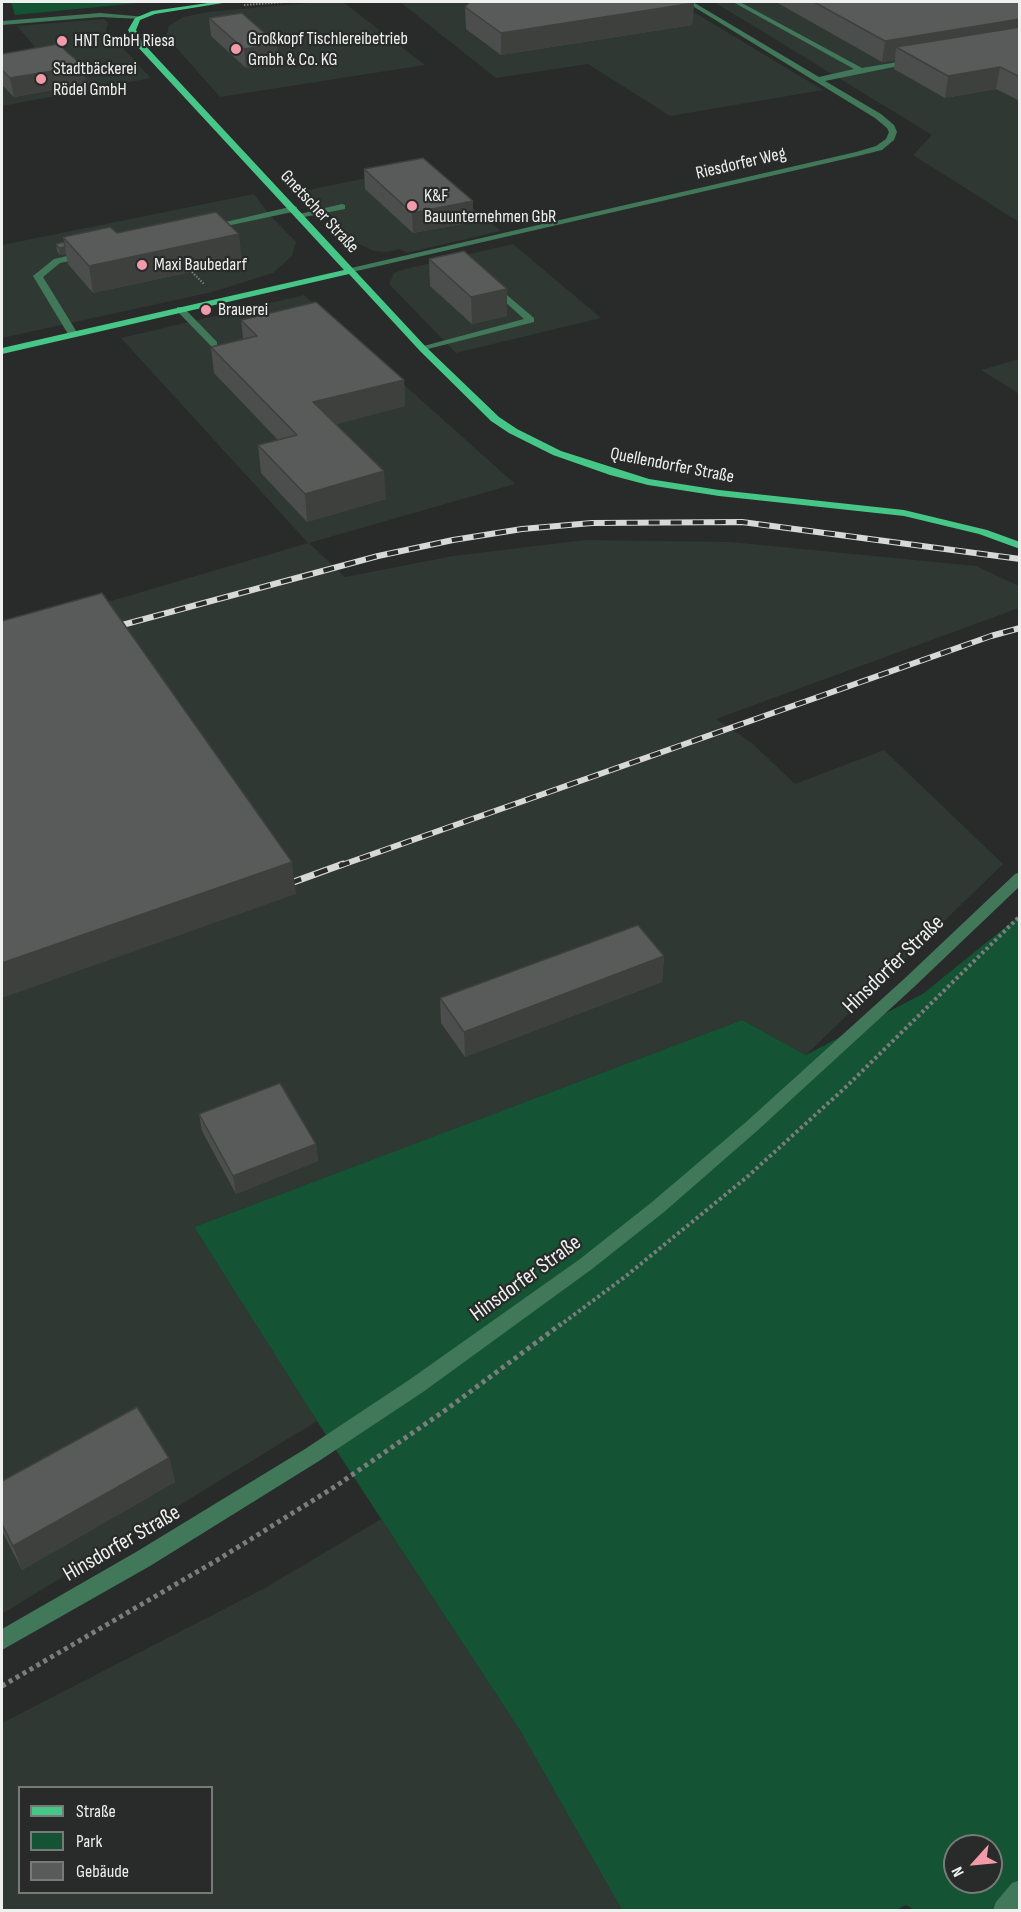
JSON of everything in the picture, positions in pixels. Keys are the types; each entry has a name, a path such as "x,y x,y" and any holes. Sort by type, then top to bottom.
{"main road":[{"path":"142,17 164,10 226,2"},
{"name":"Gnetscher Straße","path":"142,17 134,22 132,30 139,42 351,271"},
{"name":"Gnetscher Straße","path":"2,351 351,271"},
{"name":"Quellendorfer Straße","path":"351,271 423,349 495,419 534,442 583,463 636,479 683,488 904,513 983,532 1020,546"}],"street":[{"name":"Riesdorfer Weg","path":"351,271 858,154 879,148 890,140 893,132 887,122 689,2"},
{"path":"736,2 861,70"},
{"path":"2,23 100,15 142,17"},
{"path":"818,80 918,60"},
{"path":"202,229 296,212 342,207"},
{"path":"451,249 460,256"},
{"path":"73,334 38,276 57,261 90,254"},
{"path":"423,349 531,320 486,280"},
{"path":"180,309 214,344"},
{"name":"Hinsdorfer Straße","path":"2,1640 143,1559 312,1455 416,1386 585,1264 658,1207 768,1112 909,983 1020,877"},
{"path":"1004,1911 1020,1891"}],"path":[{"path":"244,5 285,2"}],"shaded area":[{"path":"343,2 425,65 220,97 166,36 169,26 183,17 207,12"},
{"path":"400,2 677,2 823,90 670,116 588,64 496,78"},
{"path":"714,2 1019,2 1019,222 913,155 932,135"},
{"path":"104,19 108,23 106,30 151,78 2,106 2,69 47,61 17,26"},
{"path":"421,167 501,231 406,253 400,249 387,252 374,251 352,241 303,191"},
{"name":"Maxi Baubedarf","path":"254,194 269,214 296,242 292,256 273,273 212,292 2,338 2,245"},
{"path":"513,244 601,318 456,353 389,284 394,273 405,269"},
{"path":"304,295 515,484 309,543 345,577 453,556 585,540 731,542 976,566 1019,586 1019,608 716,719 752,743 795,784 884,750 1003,864 806,1055 742,1020 194,1227 317,1421 2,1614 2,633 308,543 121,338"},
{"path":"1019,359 1019,394 981,370"},
{"path":"381,1519 521,1732 622,1910 2,1910 2,1723 265,1588"}],"green space":[{"path":"11,2 148,2 15,15"},
{"path":"1019,916 1019,1910 914,1910 906,1905 896,1910 622,1910 521,1732 317,1421 194,1227 742,1020 806,1055 924,993"}],"building":[{"path":"470,2 694,3 501,33 465,7"},
{"path":"814,2 1020,2 1020,19 885,41"},
{"path":"242,13 277,44 244,49 209,18"},
{"path":"1020,27 1020,77 1000,67 948,76 896,47"},
{"path":"58,44 83,66 10,78 2,70 2,54"},
{"path":"423,158 473,201 412,213 364,169"},
{"path":"216,212 239,234 89,266 63,237 110,227 117,233"},
{"path":"64,242 65,247 59,248 56,244"},
{"path":"464,251 507,289 471,297 429,259"},
{"path":"316,302 404,380 313,402 384,471 305,494 258,445 297,435 211,347 257,336 241,320"},
{"path":"102,593 292,862 2,963 2,621"},
{"path":"638,925 664,956 464,1032 440,998"},
{"path":"280,1083 316,1144 233,1176 199,1114"},
{"path":"137,1407 169,1458 13,1546 2,1524 2,1481"}],"railway":[{"path":"111,628 378,556 453,540 522,529 592,523 742,522 1020,559"},
{"path":"339,866 991,636 1020,628"},
{"path":"288,884 343,864"}],"place":[{"name":"HNT GmbH Riesa","path":"62,41"},
{"name":"Großkopf Tischlereibetrieb Gmbh & Co. KG","path":"236,49"},
{"name":"Stadtbäckerei Rödel GmbH","path":"41,79"},
{"name":"K&F Bauunternehmen GbR","path":"412,206"},
{"name":"Maxi Baubedarf","path":"142,265"},
{"name":"Brauerei","path":"206,310"}]}
